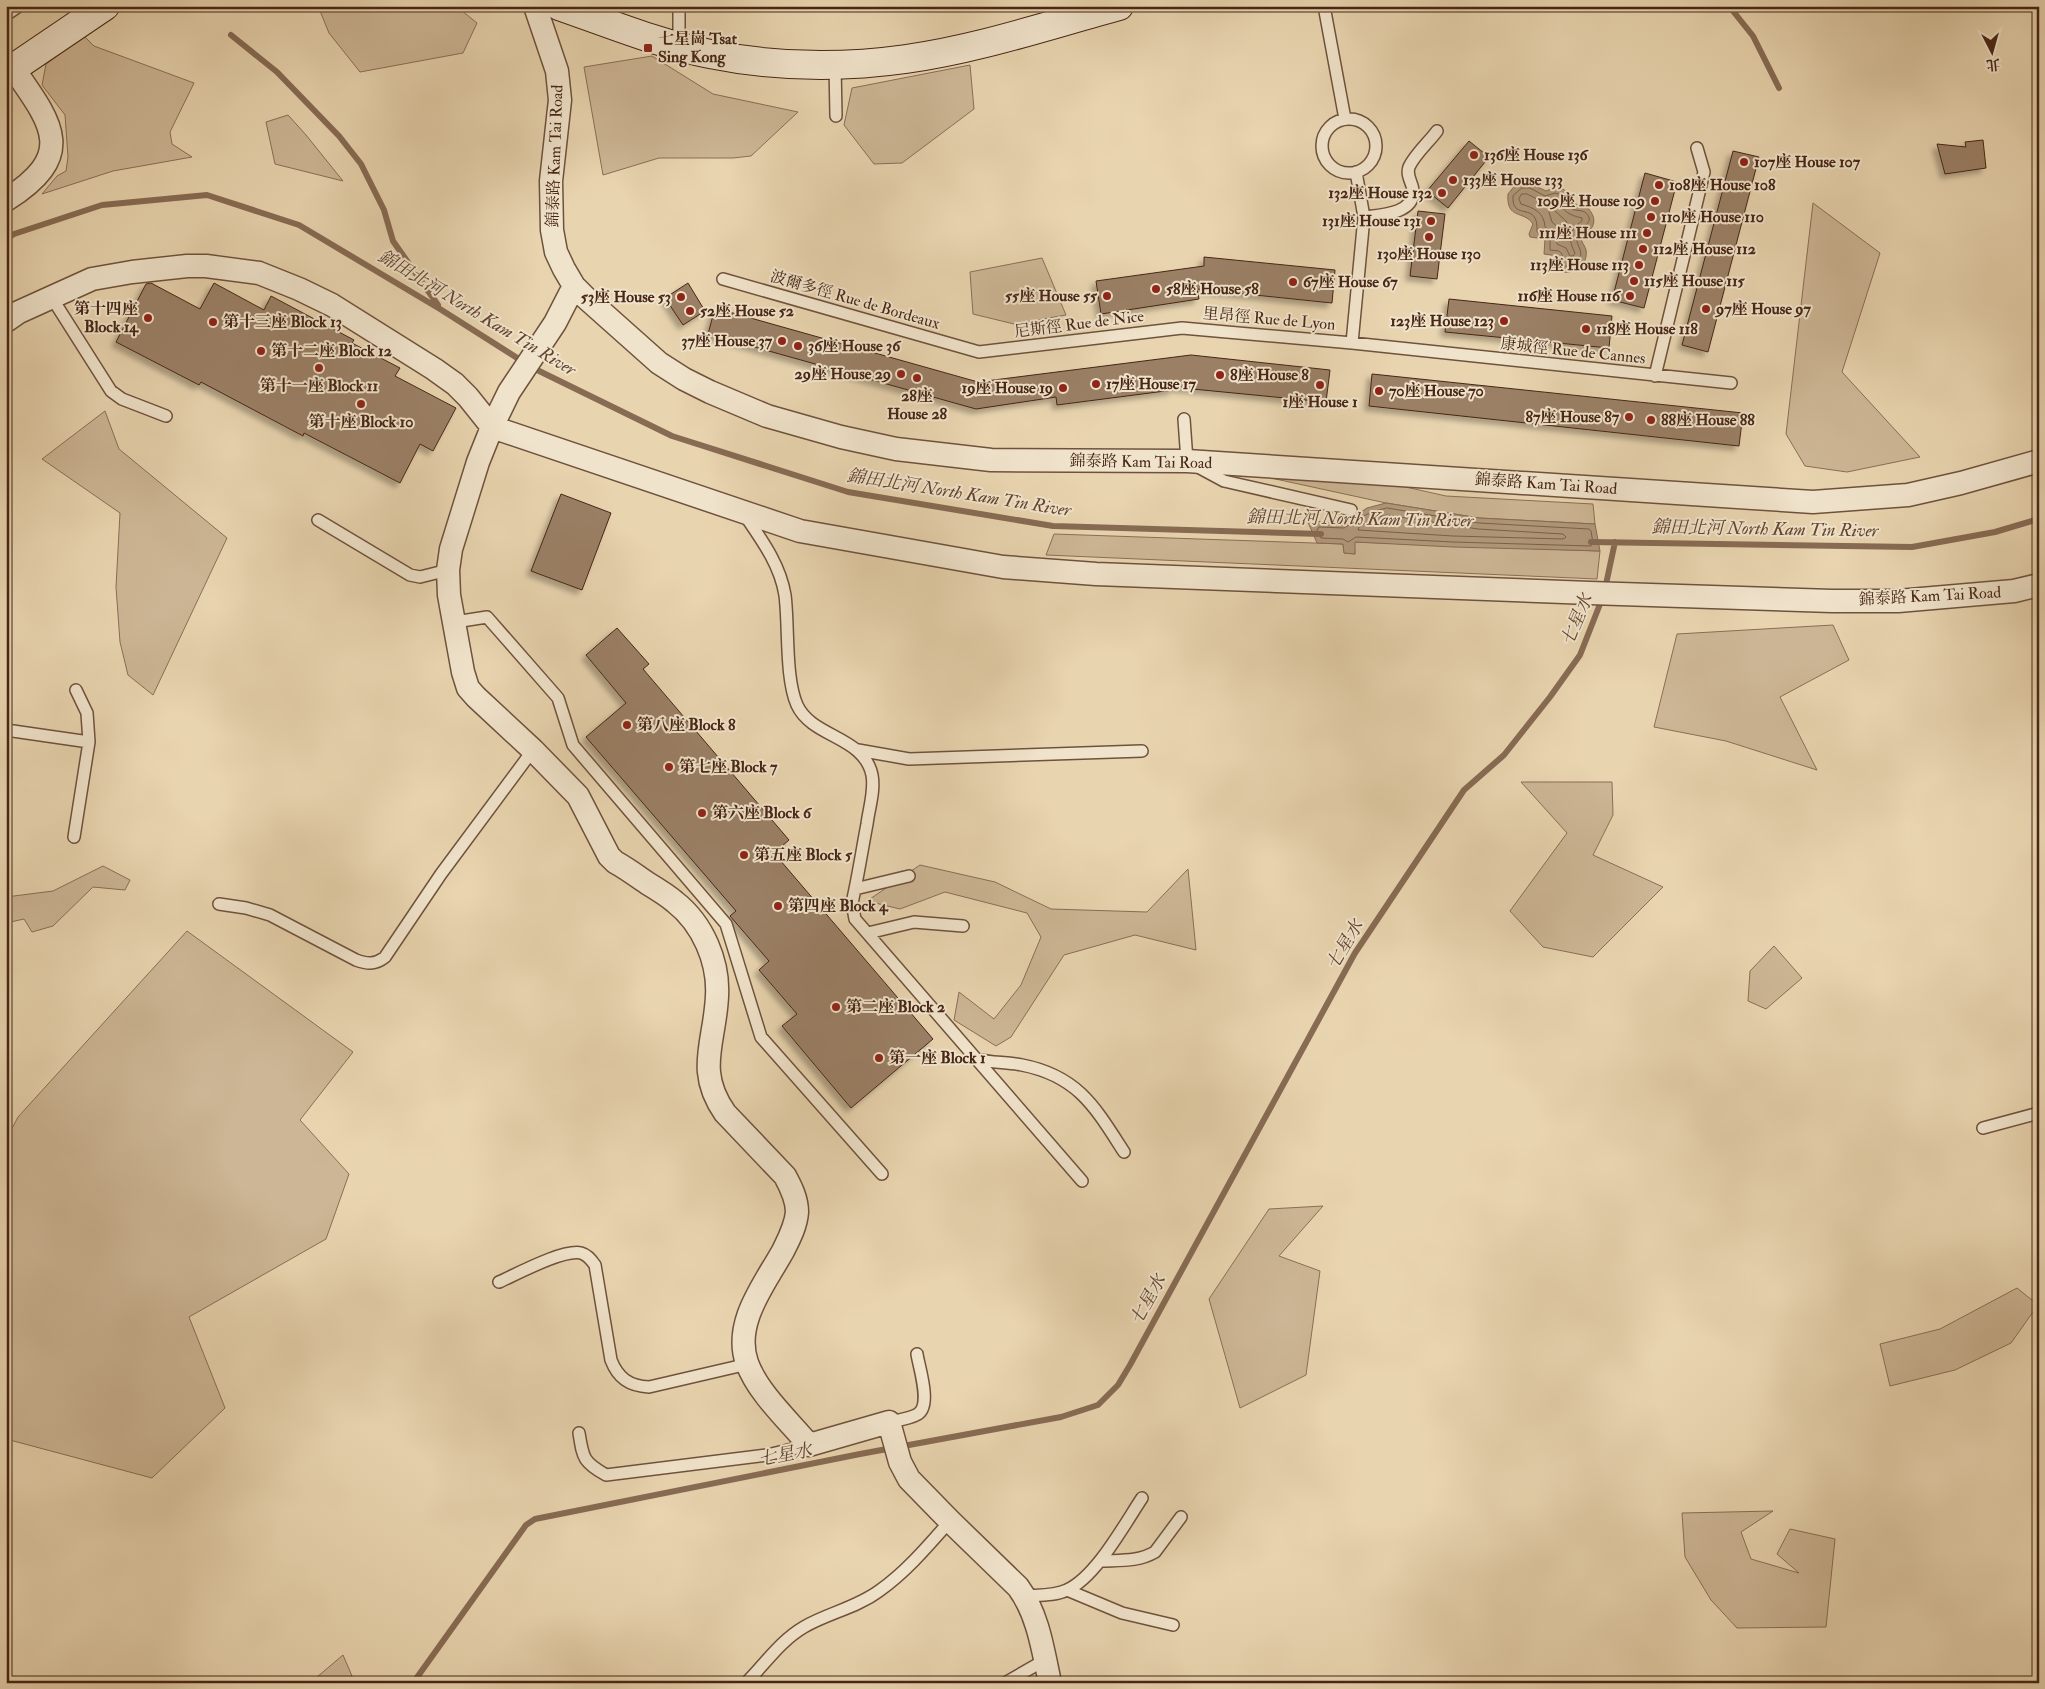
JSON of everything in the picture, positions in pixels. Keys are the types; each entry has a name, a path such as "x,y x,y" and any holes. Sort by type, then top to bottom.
{"main road":[{"path":"10,71 105,6"},
{"path":"559,6 679,46 740,60 791,64 888,61 936,54 1120,6"}],"street":[{"name":"錦泰路 Kam Tai Road","path":"535,6 557,71 560,100 551,181 552,230 556,252 574,286 626,335 659,362 684,379 767,416 841,437 896,449 991,460 1187,461 1813,502 1908,495 1961,483 2039,461"},
{"path":"6,200 23,189 41,173 51,144 50,133 44,115 10,71"},
{"path":"6,320 92,279 132,272 187,266 206,266 259,273 332,305 434,369 468,396 492,427"},
{"path":"574,286 555,323 509,392 492,427 478,462 451,549 448,570 462,672 468,688 578,796 609,856 676,903 691,917 709,949 717,982 717,997 707,1074 711,1087 717,1101 726,1113 785,1176 791,1188 797,1213 792,1234 748,1314 743,1342 748,1364 761,1388 809,1445 889,1422 900,1462 909,1478 950,1522 1018,1586 1025,1596 1034,1617 1050,1683"},
{"name":"錦泰路 Kam Tai Road","path":"492,427 800,532 1003,567 1096,574 1590,594 1861,601 1898,601 2014,592 2039,585"}],"lane":[{"path":"6,15 20,6"},
{"path":"679,6 679,46"},
{"path":"1324,6 1345,119"},
{"path":"835,64 836,116"},
{"path":"1345,119 1354,119 1370,128 1376,145 1375,154 1364,169 1356,172 1347,173 1331,166 1322,151 1322,143 1329,127 1345,119"},
{"path":"1364,217 1392,214 1403,208 1410,201 1413,191 1408,170 1412,162 1438,131"},
{"path":"1655,376 1704,172 1697,148"},
{"path":"1352,343 1364,217 1356,172"},
{"name":"波爾多徑 Rue de Bordeaux","path":"723,279 979,352"},
{"path":"52,298 111,392 122,399 166,416"},
{"name":"里昂徑 Rue de Lyon","path":"1182,328 1352,343"},
{"name":"尼斯徑 Rue de Nice","path":"979,352 1182,328"},
{"name":"康城徑 Rue de Cannes","path":"1352,343 1731,383"},
{"path":"1184,419 1187,461 1224,481 1352,510"},
{"path":"743,512 773,558 780,577 784,594 792,685 798,706 810,722 858,750 909,758 1142,751"},
{"path":"318,520 410,575 420,577 448,570"},
{"path":"454,622 487,616 558,698 573,745 726,924 761,1037 882,1174"},
{"path":"74,837 89,742 87,713 76,690"},
{"path":"6,730 89,742"},
{"path":"219,904 246,908 270,915 356,960 372,964 379,961 384,957 441,874 533,750"},
{"path":"858,750 870,767 873,787 852,903 855,919 1082,1181"},
{"path":"855,889 909,876"},
{"path":"868,933 914,922 963,926"},
{"path":"976,1059 1022,1065 1047,1072 1068,1082 1097,1109 1124,1152"},
{"path":"1982,1128 2039,1113"},
{"path":"499,1282 566,1253 580,1253 589,1257 596,1266 611,1360 615,1371 622,1378 639,1386 649,1387 748,1364"},
{"path":"889,1422 917,1415 923,1409 925,1401 917,1354"},
{"path":"579,1433 582,1453 589,1466 606,1475 767,1455 809,1445"},
{"path":"1025,1596 1057,1594 1077,1585 1101,1560 1142,1498"},
{"path":"1101,1560 1132,1560 1155,1552 1181,1517"},
{"path":"746,1683 783,1642 803,1628 854,1606 878,1592 916,1559 950,1522"},
{"path":"1067,1590 1122,1613 1174,1625"},
{"path":"1005,1683 1045,1660"}],"shaded area":[{"path":"318,6 456,6 477,23 463,53 360,72 329,33"},
{"path":"84,36 94,46 194,83 170,132 172,144 192,157 113,171 42,194 57,176 66,171 68,157 65,115 42,85 46,64"},
{"path":"652,56 713,94 798,112 751,156 733,158 659,158 603,175 584,67"},
{"path":"970,65 974,109 902,163 874,164 844,125 852,88"},
{"path":"288,115 343,181 275,164 266,122"},
{"path":"1813,203 1880,253 1842,372 1920,457 1847,472 1805,466 1786,434"},
{"path":"1042,258 1066,315 1014,324 973,314 970,272"},
{"path":"105,411 119,449 227,538 153,695 128,675 120,642 116,587 120,513 42,459"},
{"path":"1271,478 1379,481 1446,496 1593,504 1595,524 1479,518 1386,503"},
{"path":"1054,534 1343,544 1344,553 1355,554 1354,542 1600,551 1597,579 1046,555"},
{"path":"1833,625 1849,660 1780,697 1817,770 1726,741 1654,727 1677,634"},
{"path":"1521,782 1612,782 1613,815 1593,855 1663,887 1593,957 1543,947 1510,911 1567,833"},
{"path":"920,865 995,882 1051,909 1147,912 1188,869 1196,950 1135,935 1064,955 1011,1037 996,1046 954,1020 959,992 994,1019 1021,985 1041,937 1027,913 945,892 900,909 867,901"},
{"path":"103,866 130,880 125,890 93,887 53,926 32,932 24,919 6,923 6,897 53,891"},
{"path":"187,931 353,1052 300,1120 349,1174 326,1239 189,1317 225,1408 152,1478 6,1439 6,1140 18,1117"},
{"path":"1774,946 1802,978 1766,1009 1748,1001 1750,971"},
{"path":"1323,1206 1279,1256 1320,1271 1306,1375 1240,1408 1209,1299 1269,1209"},
{"path":"2017,1288 2038,1305 2011,1343 1955,1370 1890,1386 1880,1344 1940,1329"},
{"path":"1773,1511 1741,1532 1751,1559 1799,1573 1777,1554 1790,1529 1835,1539 1826,1627 1737,1628 1711,1600 1685,1557 1682,1513"},
{"path":"343,1655 352,1676 347,1683 310,1683"}],"water":[{"path":"1527,182 1546,191 1558,186 1569,193 1574,203 1586,206 1591,212 1594,218 1592,228 1581,239 1586,250 1586,256 1581,266 1577,269 1567,272 1556,270 1558,256 1544,254 1545,239 1530,237 1529,234 1533,224 1510,208 1508,194 1516,184"},
{"path":"1386,503 1479,518 1595,524 1600,551 1355,542 1355,554 1344,553 1343,544 1317,543 1307,520 1343,524 1367,508"}],"building":[{"path":"1983,140 1986,168 1945,174 1937,144 1966,147 1965,142"},
{"path":"1469,141 1489,157 1448,208 1427,191"},
{"path":"1733,151 1759,157 1708,352 1682,345"},
{"path":"1645,173 1677,182 1644,308 1612,300"},
{"path":"1418,211 1445,214 1437,279 1410,276"},
{"path":"1204,257 1335,270 1332,303 1197,289 1199,299 1101,314 1096,281 1204,266"},
{"path":"151,283 200,309 214,283 264,310 271,296 354,340 352,343 400,368 395,376 456,408 433,451 420,444 400,483 304,433 303,436 201,382 199,385 116,342 146,284"},
{"path":"688,283 705,311 683,325 665,298"},
{"path":"1449,299 1612,316 1609,348 1445,332"},
{"path":"715,308 978,382 1191,355 1330,370 1326,402 1172,387 1173,390 1057,405 1056,397 976,409 708,334"},
{"path":"1372,374 1743,413 1739,446 1369,406"},
{"path":"561,494 611,513 582,590 531,571"},
{"path":"617,628 649,664 643,669 789,840 774,853 933,1039 851,1108 782,1026 797,1014 759,970 769,961 730,916 736,911 586,737 626,703 586,655"}],"waterway":[{"path":"1729,6 1753,36 1779,88"},
{"path":"231,35 277,72 339,136 361,164 384,210 393,241 438,305"},
{"name":"錦田北河 North Kam Tin River","path":"6,239 14,234 102,205 207,195 299,225 440,309 533,368 672,436 848,492 1053,526 1321,534"},
{"name":"錦田北河 North Kam Tin River","path":"1591,542 1912,547 1995,532 2039,519"},
{"name":"七星水","path":"1605,589 1615,542"},
{"name":"七星水","path":"413,1683 526,1525 535,1519 860,1454 1061,1417 1098,1405 1118,1385 1130,1365 1355,953 1464,790 1504,755 1550,697 1580,655 1602,599"}],"place":[{"name":"七星崗 Tsat Sing Kong","path":"648,48"},
{"name":"136座 House 136","path":"1474,155"},
{"name":"107座 House 107","path":"1744,162"},
{"name":"133座 House 133","path":"1453,180"},
{"name":"108座 House 108","path":"1659,185"},
{"name":"132座 House 132","path":"1442,193"},
{"name":"109座 House 109","path":"1655,201"},
{"name":"110座 House 110","path":"1651,217"},
{"name":"131座 House 131","path":"1431,221"},
{"name":"111座 House 111","path":"1647,233"},
{"name":"130座 House 130","path":"1429,237"},
{"name":"112座 House 112","path":"1643,249"},
{"name":"113座 House 113","path":"1639,265"},
{"name":"115座 House 115","path":"1634,281"},
{"name":"67座 House 67","path":"1293,282"},
{"name":"58座 House 58","path":"1156,289"},
{"name":"55座 House 55","path":"1107,296"},
{"name":"116座 House 116","path":"1630,296"},
{"name":"53座 House 53","path":"681,297"},
{"name":"97座 House 97","path":"1706,309"},
{"name":"52座 House 52","path":"690,311"},
{"name":"第十四座 Block 14","path":"148,318"},
{"name":"123座 House 123","path":"1504,321"},
{"name":"第十三座 Block 13","path":"213,322"},
{"name":"118座 House 118","path":"1586,329"},
{"name":"37座 House 37","path":"782,341"},
{"name":"36座 House 36","path":"798,346"},
{"name":"第十二座 Block 12","path":"261,351"},
{"name":"第十一座 Block 11","path":"319,368"},
{"name":"29座 House 29","path":"901,374"},
{"name":"8座 House 8","path":"1220,375"},
{"name":"28座 House 28","path":"917,378"},
{"name":"17座 House 17","path":"1096,384"},
{"name":"1座 House 1","path":"1320,385"},
{"name":"19座 House 19","path":"1063,388"},
{"name":"70座 House 70","path":"1379,391"},
{"name":"第十座 Block 10","path":"361,404"},
{"name":"87座 House 87","path":"1629,417"},
{"name":"88座 House 88","path":"1651,420"},
{"name":"第八座 Block 8","path":"627,725"},
{"name":"第七座 Block 7","path":"669,767"},
{"name":"第六座 Block 6","path":"702,813"},
{"name":"第五座 Block 5","path":"744,855"},
{"name":"第四座 Block 4","path":"778,906"},
{"name":"第二座 Block 2","path":"836,1007"},
{"name":"第一座 Block 1","path":"879,1058"}]}
